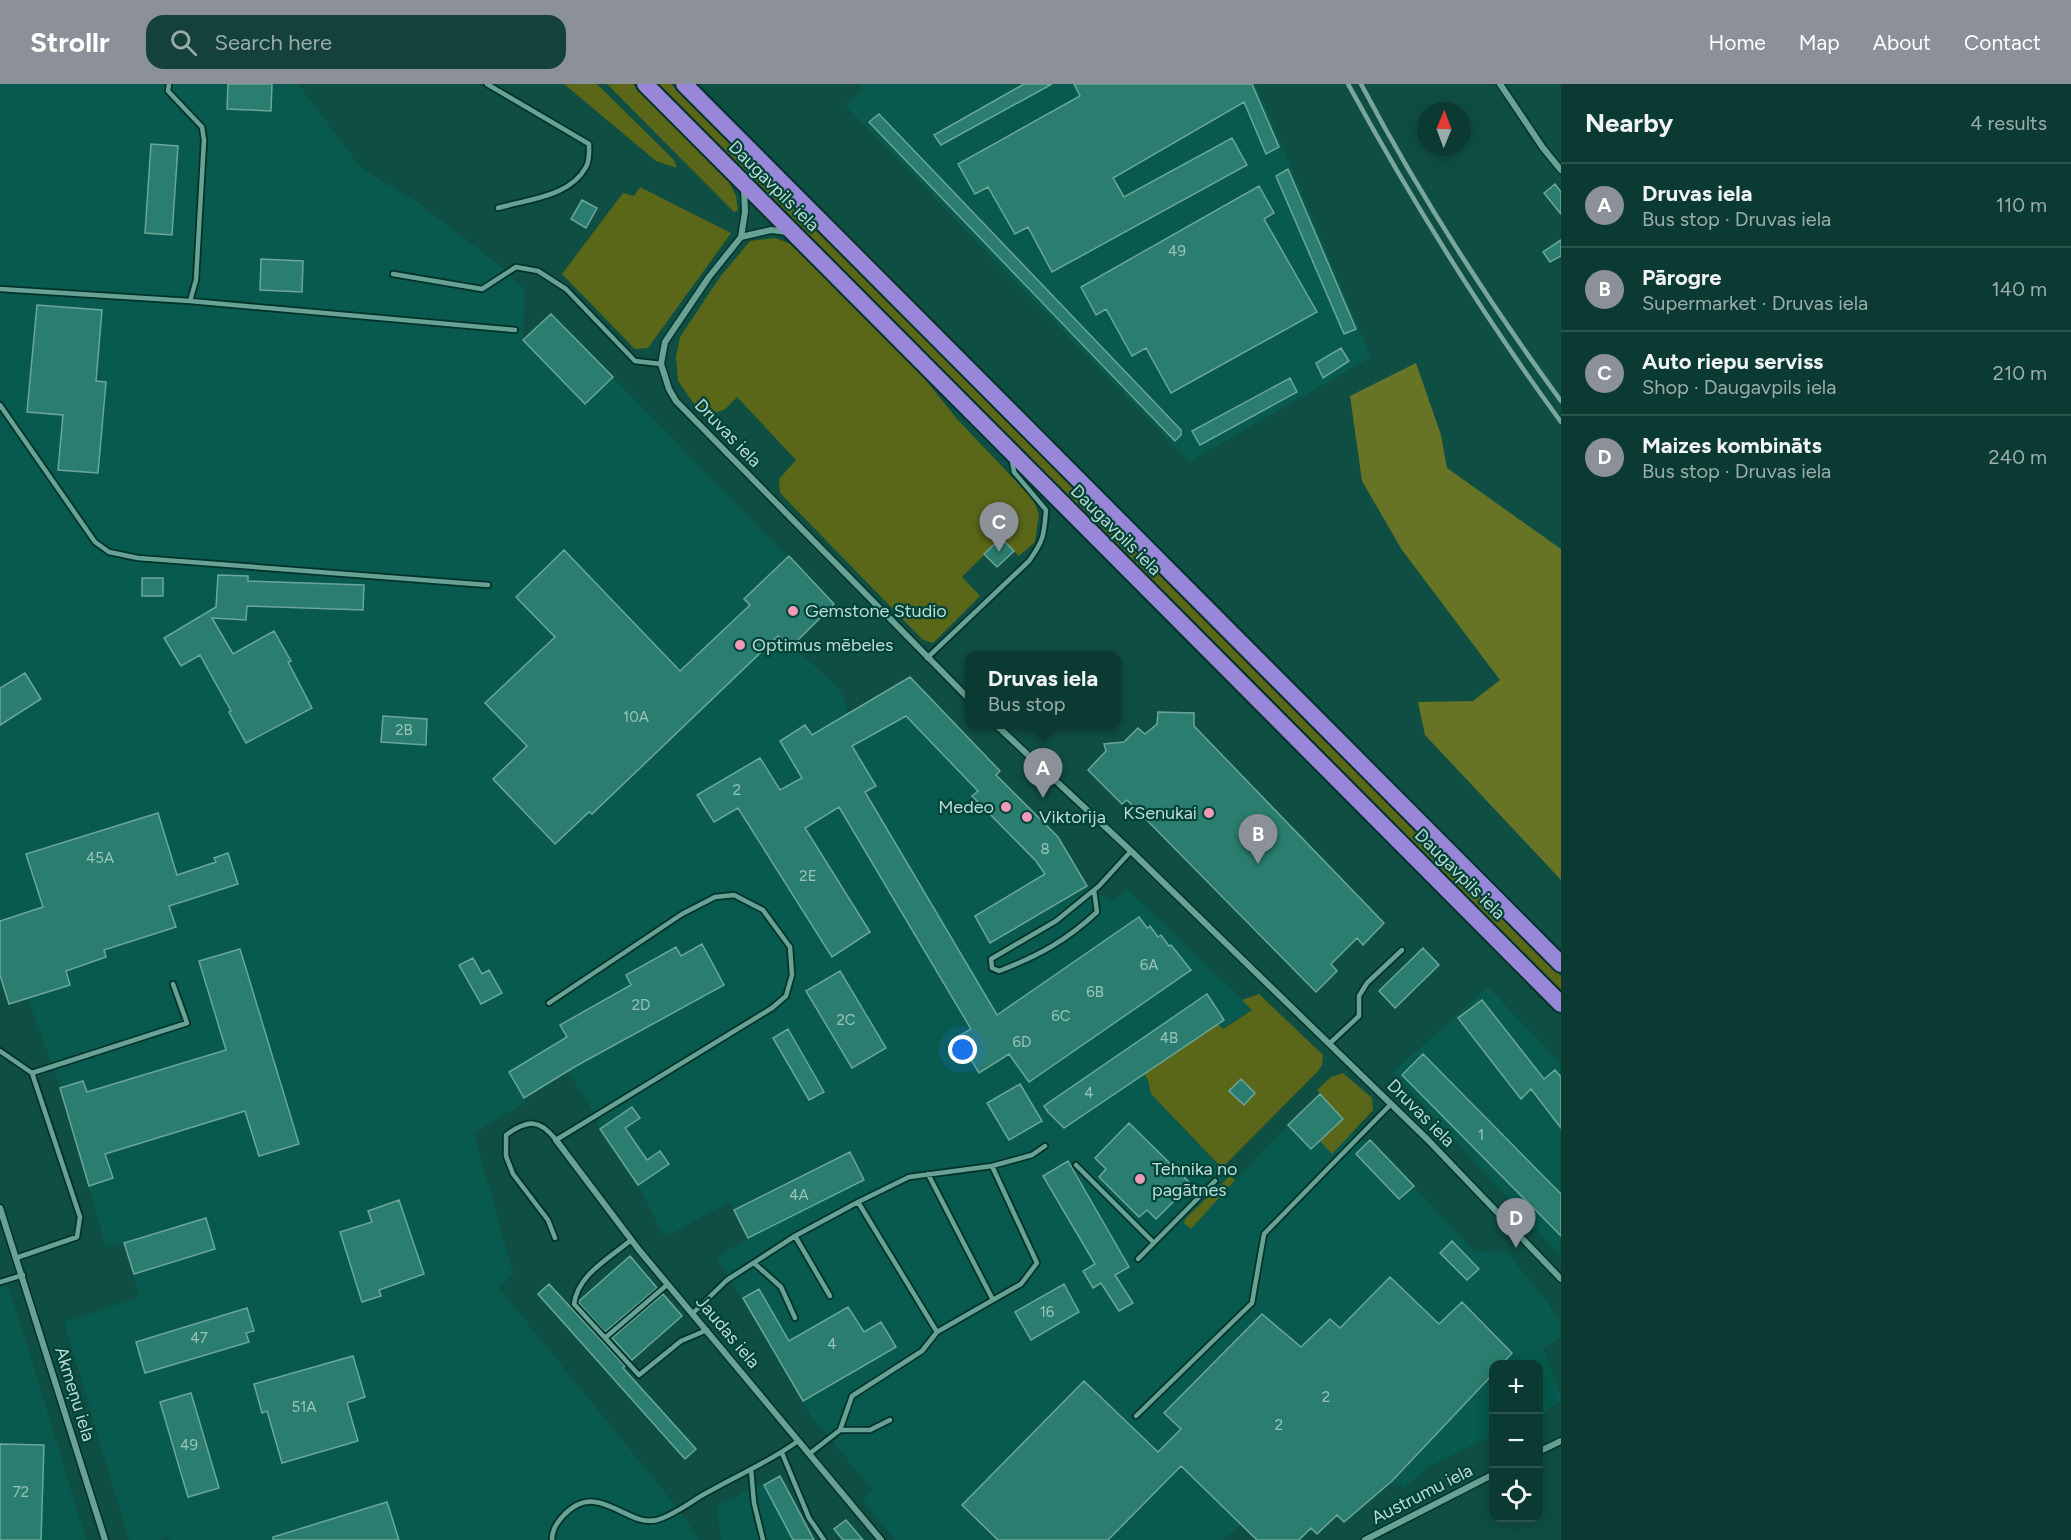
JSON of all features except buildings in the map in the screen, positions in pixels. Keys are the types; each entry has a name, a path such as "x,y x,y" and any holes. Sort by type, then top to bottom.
{"highway":[{"name":"Daugavpils iela","path":"645,84 1561,1004"},
{"name":"Daugavpils iela","path":"684,84 1561,964"}],"street":[{"path":"1500,84 1561,171"},
{"path":"661,364 662,352 671,330 741,237 745,212 743,183"},
{"path":"741,237 771,230 793,232"},
{"name":"Druvas iela","path":"661,364 669,389 676,401 965,696"},
{"name":"Druvas iela","path":"1000,729 1131,851 1428,1140 1561,1279"},
{"name":"Jaudas iela","path":"556,1140 631,1240 881,1540"},
{"name":"Akmeņu iela","path":"0,1208 105,1540"},
{"path":"1543,1450 1561,1441"},
{"name":"Austrumu iela","path":"1365,1540 1489,1477"}],"lane":[{"path":"169,84 168,91 202,127 204,140 196,280 190,301"},
{"path":"487,84 589,144 588,165 574,183 562,190 498,207"},
{"path":"393,274 482,289 516,267 538,271 566,289 635,361 661,364"},
{"path":"0,289 190,301 515,330"},
{"path":"0,405 95,542 110,552 138,558 488,585"},
{"path":"927,658 1029,561 1041,545 1046,510 1014,472 1009,450"},
{"path":"1094,890 1097,912 1077,931 1036,957 999,971 992,968 991,959 1056,921 1094,890 1131,851"},
{"path":"549,1003 682,914 715,897 734,896 763,910 790,947 792,975 786,996 772,1008 556,1140 548,1129 533,1122 519,1126 506,1135 506,1156 513,1174 548,1220 555,1238"},
{"path":"1329,1044 1359,1017 1359,996 1367,983 1402,950"},
{"path":"32,1073 187,1023 173,984"},
{"path":"0,1051 32,1073 80,1217 77,1237 16,1258"},
{"path":"1136,1416 1251,1303 1264,1234 1391,1104"},
{"path":"693,1313 727,1280 795,1236 909,1177 992,1166 1032,1155 1045,1146"},
{"path":"1076,1165 1154,1242"},
{"path":"809,1454 840,1430 852,1396 922,1351 937,1332 1021,1284 1037,1263 992,1166"},
{"path":"928,1174 993,1300"},
{"path":"1137,1259 1215,1181"},
{"path":"858,1202 937,1332"},
{"path":"795,1236 830,1296"},
{"path":"631,1240 594,1269 576,1293 574,1304 639,1375 681,1341 707,1330"},
{"path":"754,1263 782,1287 795,1318"},
{"path":"0,1282 22,1275"},
{"path":"605,1338 668,1284"},
{"path":"840,1430 870,1430 890,1420"},
{"path":"552,1540 552,1531 562,1517 572,1508 584,1503 604,1502 641,1519 653,1521 668,1516 707,1492 782,1454 798,1441"},
{"path":"782,1454 809,1518 824,1540"},
{"path":"751,1469 754,1503 763,1540"}],"shaded area":[{"path":"0,84 298,84 361,168 417,202 499,265 524,289 523,340 551,314 834,604 793,646 841,691 848,713 910,677 1000,771 996,775 1058,837 1087,886 1111,901 1128,890 1252,1009 1222,1029 1218,1024 1148,1080 1151,1094 1235,1180 1320,1094 1366,1143 1370,1140 1475,1252 1506,1251 1548,1303 1561,1325 1561,1337 1543,1348 1561,1395 1561,1402 1547,1409 1548,1412 1543,1414 1543,1360 1489,1360 1489,1437 1429,1466 1404,1488 1392,1482 1344,1522 1336,1515 1317,1534 1311,1528 1299,1540 1257,1540 1241,1525 1223,1540 895,1540 863,1501 872,1489 811,1416 717,1257 748,1238 730,1202 665,1237 638,1185 600,1129 590,1106 568,1071 525,1098 526,1102 474,1133 513,1273 499,1288 683,1515 699,1540 169,1540 168,1536 161,1540 129,1540 64,1322 139,1297 124,1243 106,1247 60,1088 28,998 9,1004 0,975"},
{"path":"564,84 597,84 674,160 677,168 656,161"},
{"path":"607,84 633,84 729,182 736,196 738,210 734,212"},
{"path":"659,84 671,84 1561,976 1561,990"},
{"path":"858,84 1256,84 1371,357 1189,462 845,105 863,90"},
{"path":"640,187 731,233 648,348 635,349 562,274 623,193 634,196"},
{"path":"775,238 794,245 920,373 957,419 1033,499 1039,514 1035,542 1019,556 1001,538 962,577 980,596 933,643 923,640 780,493 779,479 796,460 737,397 724,410 706,415 697,408 678,381 676,357 680,337 720,277 750,241"},
{"path":"1488,987 1561,1064 1561,1257 1393,1072"},
{"path":"1259,994 1323,1055 1322,1065 1222,1168 1151,1094 1144,1074 1218,1024 1223,1029 1252,1010 1242,1000"},
{"path":"1343,1073 1372,1098 1373,1110 1332,1154 1320,1141 1343,1119 1317,1090 1331,1077"},
{"path":"1230,1176 1235,1180 1191,1229 1184,1223 1185,1219"},
{"path":"7,1284 86,1540 0,1540 0,1287"},
{"path":"780,1476 814,1540 721,1540 717,1505"}],"green space":[{"path":"1416,363 1441,435 1447,468 1561,549 1561,880 1425,735 1418,702 1473,701 1500,680 1402,550 1362,481 1350,396"}],"railway":[{"path":"1348,84 1449,256 1503,340 1561,422"},
{"path":"1361,84 1406,166 1455,246 1561,401"}],"place":[{"name":"Auto riepu serviss","path":"999,552"},
{"name":"Gemstone Studio","path":"793,611"},
{"name":"Optimus mēbeles","path":"740,645"},
{"name":"Druvas iela","path":"1043,798"},
{"name":"Medeo","path":"1006,807"},
{"name":"KSenukai","path":"1209,813"},
{"name":"Viktorija","path":"1027,817"},
{"name":"Pārogre","path":"1258,864"},
{"name":"Tehnika no pagātnes","path":"1140,1179"},
{"name":"Maizes kombināts","path":"1516,1248"}]}
